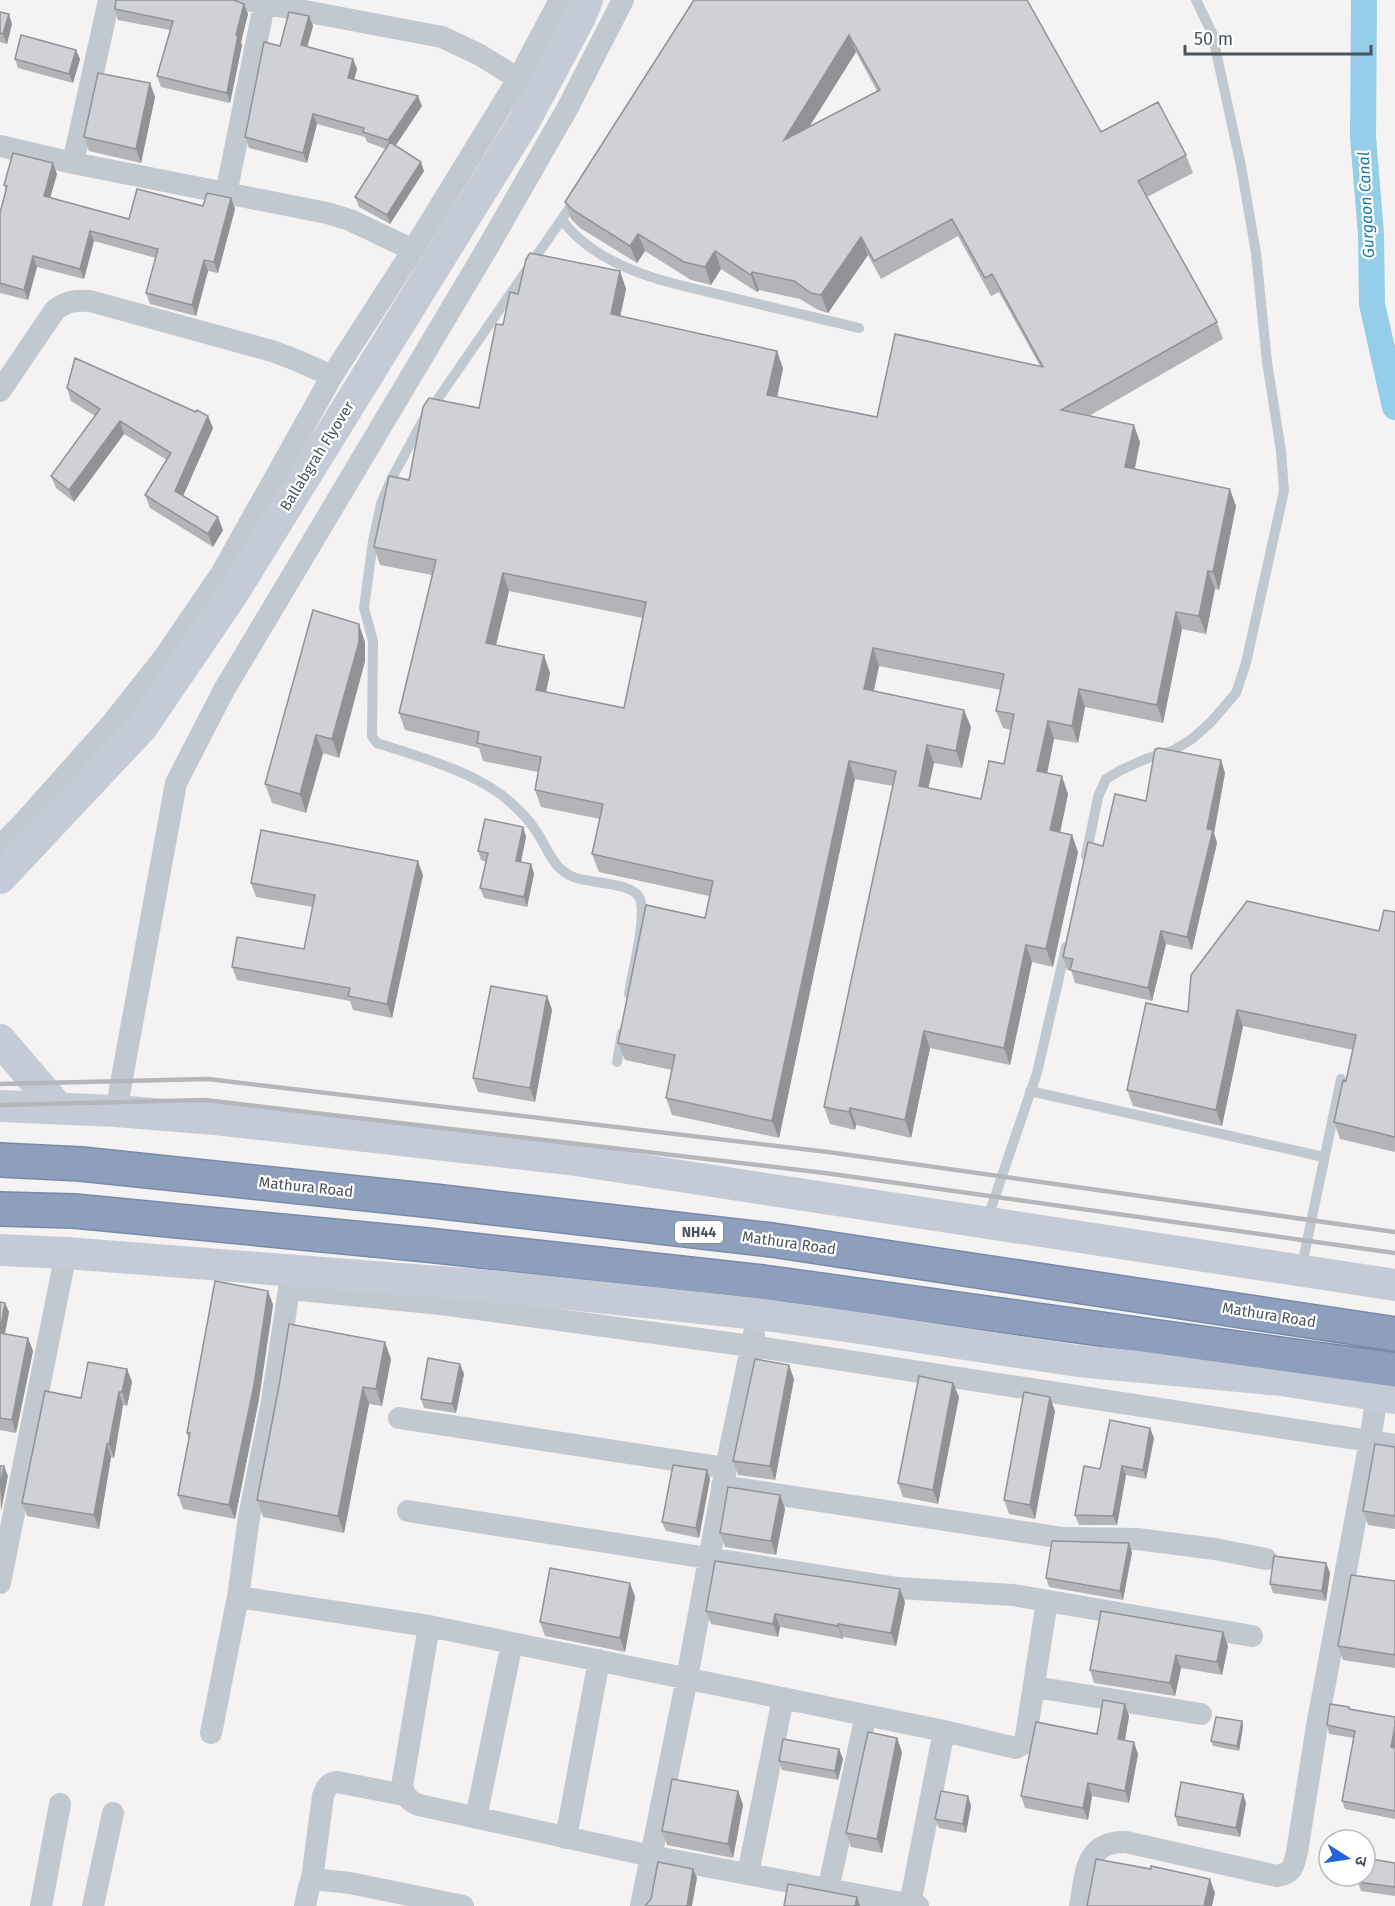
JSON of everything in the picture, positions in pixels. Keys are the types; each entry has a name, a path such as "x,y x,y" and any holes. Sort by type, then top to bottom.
{"highway":[{"name":"Mathura Road","path":"0,1160 81,1164 434,1201 772,1240 1395,1334"},
{"path":"0,1209 74,1211 427,1245 763,1282 1389,1388"}],"main road":[{"name":"Ballabgrah Flyover","path":"0,878 142,727 233,593 525,120 587,0"},
{"path":"0,1040 58,1108"},
{"path":"0,1106 116,1111 215,1119 569,1159 1395,1285"},
{"path":"0,1250 66,1253 291,1281 503,1287 757,1314 1078,1361 1389,1388"}],"street":[{"path":"73,163 109,0"},
{"path":"0,846 112,723 165,656 221,574 332,376 518,79 560,0"},
{"path":"116,1111 176,783 224,690 488,247 567,109 623,0"},
{"path":"226,194 258,1 442,37 480,55 567,109"},
{"path":"0,146 73,163 327,213 350,220 413,250"},
{"path":"0,391 55,310 64,303 76,300 90,301 272,351 332,376"},
{"path":"0,1582 7,1514 66,1253"},
{"path":"211,1733 238,1597 249,1517 272,1401 291,1281 751,1346 1395,1445"},
{"path":"641,1906 757,1314"},
{"path":"1080,1906 1088,1863 1094,1852 1103,1845 1117,1842 1126,1842 1276,1876 1287,1874 1292,1869 1297,1852 1317,1726 1370,1441 1389,1388"},
{"path":"399,1418 1063,1538 1137,1539 1215,1549 1266,1559"},
{"path":"408,1511 898,1588 1013,1595 1252,1636"},
{"path":"238,1597 429,1626 944,1731 1016,1748 1020,1747 1026,1736 1047,1601"},
{"path":"429,1626 402,1786 404,1795 409,1801 651,1856 914,1905 944,1731"},
{"path":"476,1818 512,1643"},
{"path":"566,1838 599,1660"},
{"path":"1035,1687 1201,1714"},
{"path":"748,1874 783,1698"},
{"path":"828,1890 866,1715"},
{"path":"305,1906 312,1879 323,1796 327,1786 337,1782 404,1795"},
{"path":"41,1906 60,1804"},
{"path":"93,1906 113,1813"},
{"path":"312,1879 350,1883 464,1906"}],"lane":[{"path":"1083,867 1098,797 1106,779 1148,758 1172,752 1192,739 1211,722 1236,693 1246,663 1284,491 1281,451 1267,363 1256,253 1241,166 1212,33 1196,0"},
{"path":"580,191 422,422 391,480 381,504 373,541 364,609 373,640 372,736 377,742 475,779 509,801 535,829 551,860 570,876 628,888 639,897 643,913 617,1062"},
{"path":"562,220 572,234 590,247 621,266 655,279 859,328"},
{"path":"986,1223 1030,1091 1051,1015 1068,935"},
{"path":"1300,1271 1341,1079"},
{"path":"1030,1091 1324,1157"}],"building":[{"path":"116,0 234,0 244,4 236,35 238,35 227,93 157,76 173,21 115,9"},
{"path":"694,0 1027,0 1101,132 1158,102 1186,155 1138,181 1217,322 1061,410 1134,425 1125,467 1230,489 1213,572 1208,571 1199,616 1176,612 1157,705 1079,689 1072,726 1048,721 1037,771 1062,776 1050,830 1072,835 1046,949 1026,945 1004,1048 924,1031 905,1120 850,1108 849,1112 824,1107 896,771 849,761 772,1121 666,1098 675,1055 618,1043 646,905 705,918 713,881 592,854 603,804 535,790 541,757 477,743 479,732 399,713 436,560 374,547 389,476 409,480 423,407 429,398 479,408 496,324 503,325 510,292 518,294 526,259 530,253 620,271 611,314 777,351 767,395 877,417 895,334 1043,367 992,274 985,278 952,219 874,261 861,237 821,295 811,293 794,281 752,272 751,275 715,251 705,267 684,262 638,234 630,246 573,210 565,202","holes":["849,35 880,90 784,140","503,573 646,602 624,708 536,690 544,655 486,643","873,648 1004,674 996,711 1014,714 1004,764 989,761 981,799 919,786 927,745 956,751 964,710 864,689"]},
{"path":"0,12 9,14 3,34 0,33"},
{"path":"289,12 309,16 301,45 353,59 348,78 418,96 388,140 363,132 364,128 313,114 303,153 245,137 264,42 280,46"},
{"path":"21,35 76,50 69,74 15,59"},
{"path":"98,73 150,83 136,149 84,137"},
{"path":"390,142 421,162 387,215 355,197"},
{"path":"13,153 53,163 44,196 129,219 137,189 203,206 207,193 231,198 214,262 204,260 192,305 146,293 158,249 90,231 80,269 33,256 24,290 0,283 0,213 7,186 4,185"},
{"path":"75,358 208,416 175,491 218,517 208,534 145,495 171,453 120,421 69,490 51,476 100,409 67,388"},
{"path":"313,610 359,624 359,642 332,739 316,735 300,794 265,784"},
{"path":"1155,749 1221,760 1207,829 1213,830 1187,937 1161,931 1148,988 1070,970 1073,959 1063,957 1088,842 1103,846 1115,794 1146,801"},
{"path":"485,819 523,827 516,861 531,864 524,897 480,888 488,853 478,851"},
{"path":"261,830 418,861 387,1004 348,996 350,988 232,967 237,937 304,949 315,895 251,883"},
{"path":"1247,901 1379,931 1384,910 1395,912 1395,1137 1334,1122 1356,1035 1237,1010 1216,1110 1127,1090 1146,1003 1188,1012 1191,975"},
{"path":"491,986 547,996 530,1088 473,1078"},
{"path":"215,1281 268,1291 254,1385 229,1505 178,1495"},
{"path":"0,1302 5,1303 0,1331"},
{"path":"289,1324 385,1342 376,1389 363,1387 338,1516 257,1500"},
{"path":"0,1333 28,1338 12,1420 0,1418"},
{"path":"428,1358 460,1364 452,1404 421,1399"},
{"path":"755,1359 789,1365 770,1466 733,1461"},
{"path":"88,1362 127,1369 122,1392 119,1392 109,1444 107,1444 94,1515 22,1503 45,1391 81,1398"},
{"path":"919,1376 953,1383 933,1490 898,1483"},
{"path":"1024,1392 1050,1397 1030,1505 1004,1500"},
{"path":"1110,1420 1150,1428 1143,1470 1122,1466 1113,1516 1075,1515 1084,1466 1100,1469"},
{"path":"1375,1444 1395,1447 1395,1516 1363,1511"},
{"path":"673,1465 707,1470 696,1528 662,1522"},
{"path":"0,1466 4,1466 0,1487"},
{"path":"728,1487 780,1495 771,1541 720,1533"},
{"path":"1052,1541 1129,1543 1120,1591 1046,1578"},
{"path":"1274,1556 1326,1563 1322,1591 1270,1584"},
{"path":"715,1561 900,1589 891,1633 775,1614 773,1624 706,1611"},
{"path":"550,1568 630,1583 620,1638 540,1622"},
{"path":"1351,1575 1395,1581 1395,1655 1338,1646"},
{"path":"1101,1611 1223,1632 1217,1662 1176,1655 1170,1683 1090,1670"},
{"path":"1103,1700 1125,1704 1118,1739 1134,1742 1125,1791 1088,1783 1083,1808 1021,1796 1036,1722 1097,1734"},
{"path":"1330,1704 1395,1717 1391,1747 1395,1748 1395,1811 1342,1801 1355,1731 1327,1725"},
{"path":"1216,1717 1242,1721 1237,1746 1211,1741"},
{"path":"868,1732 897,1738 877,1839 846,1833"},
{"path":"783,1739 839,1749 835,1771 779,1761"},
{"path":"672,1779 738,1791 728,1844 662,1831"},
{"path":"1181,1782 1243,1794 1236,1828 1175,1816"},
{"path":"941,1791 968,1796 963,1824 935,1819"},
{"path":"1096,1859 1151,1869 1151,1866 1210,1879 1204,1906 1087,1906"},
{"path":"1377,1860 1395,1863 1395,1887 1377,1885"},
{"path":"658,1862 693,1869 687,1906 645,1906 651,1899"},
{"path":"788,1884 857,1897 855,1906 784,1906"}],"waterway":[{"name":"Gurgaon Canal","path":"1364,0 1363,137 1371,234 1372,304 1395,407"}],"railway":[{"path":"0,1084 208,1079 828,1152 1395,1232"},
{"path":"0,1105 205,1100 825,1173 1395,1253"}]}
